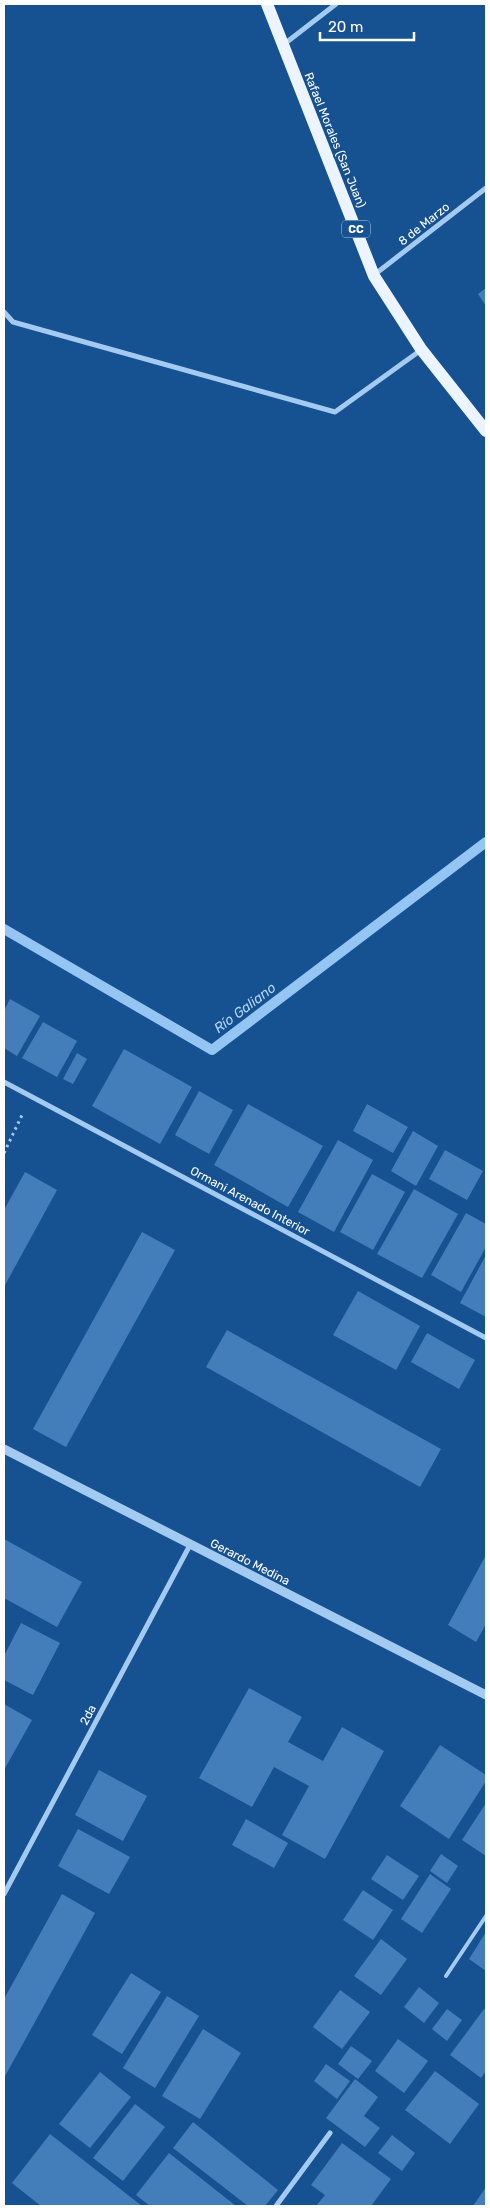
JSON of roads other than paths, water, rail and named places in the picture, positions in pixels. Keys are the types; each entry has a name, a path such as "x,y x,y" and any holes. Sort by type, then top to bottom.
{"main road":[{"name":"Rafael Morales (San Juan)","path":"266,4 374,276 421,349 486,431"}],"street":[{"path":"283,45 336,4"},
{"name":"8 de Marzo","path":"374,276 486,188"},
{"path":"4,312 13,322 335,412 421,349"},
{"name":"Ormani Arenado Interior","path":"4,1082 486,1338"},
{"name":"Gerardo Medina","path":"4,1449 190,1546 486,1693"},
{"name":"2da","path":"4,1894 190,1546"},
{"path":"276,2206 330,2133"}],"lane":[{"path":"446,1976 486,1916"}],"waterway":[{"name":"Río Galiano","path":"4,929 212,1050 486,842"}]}
